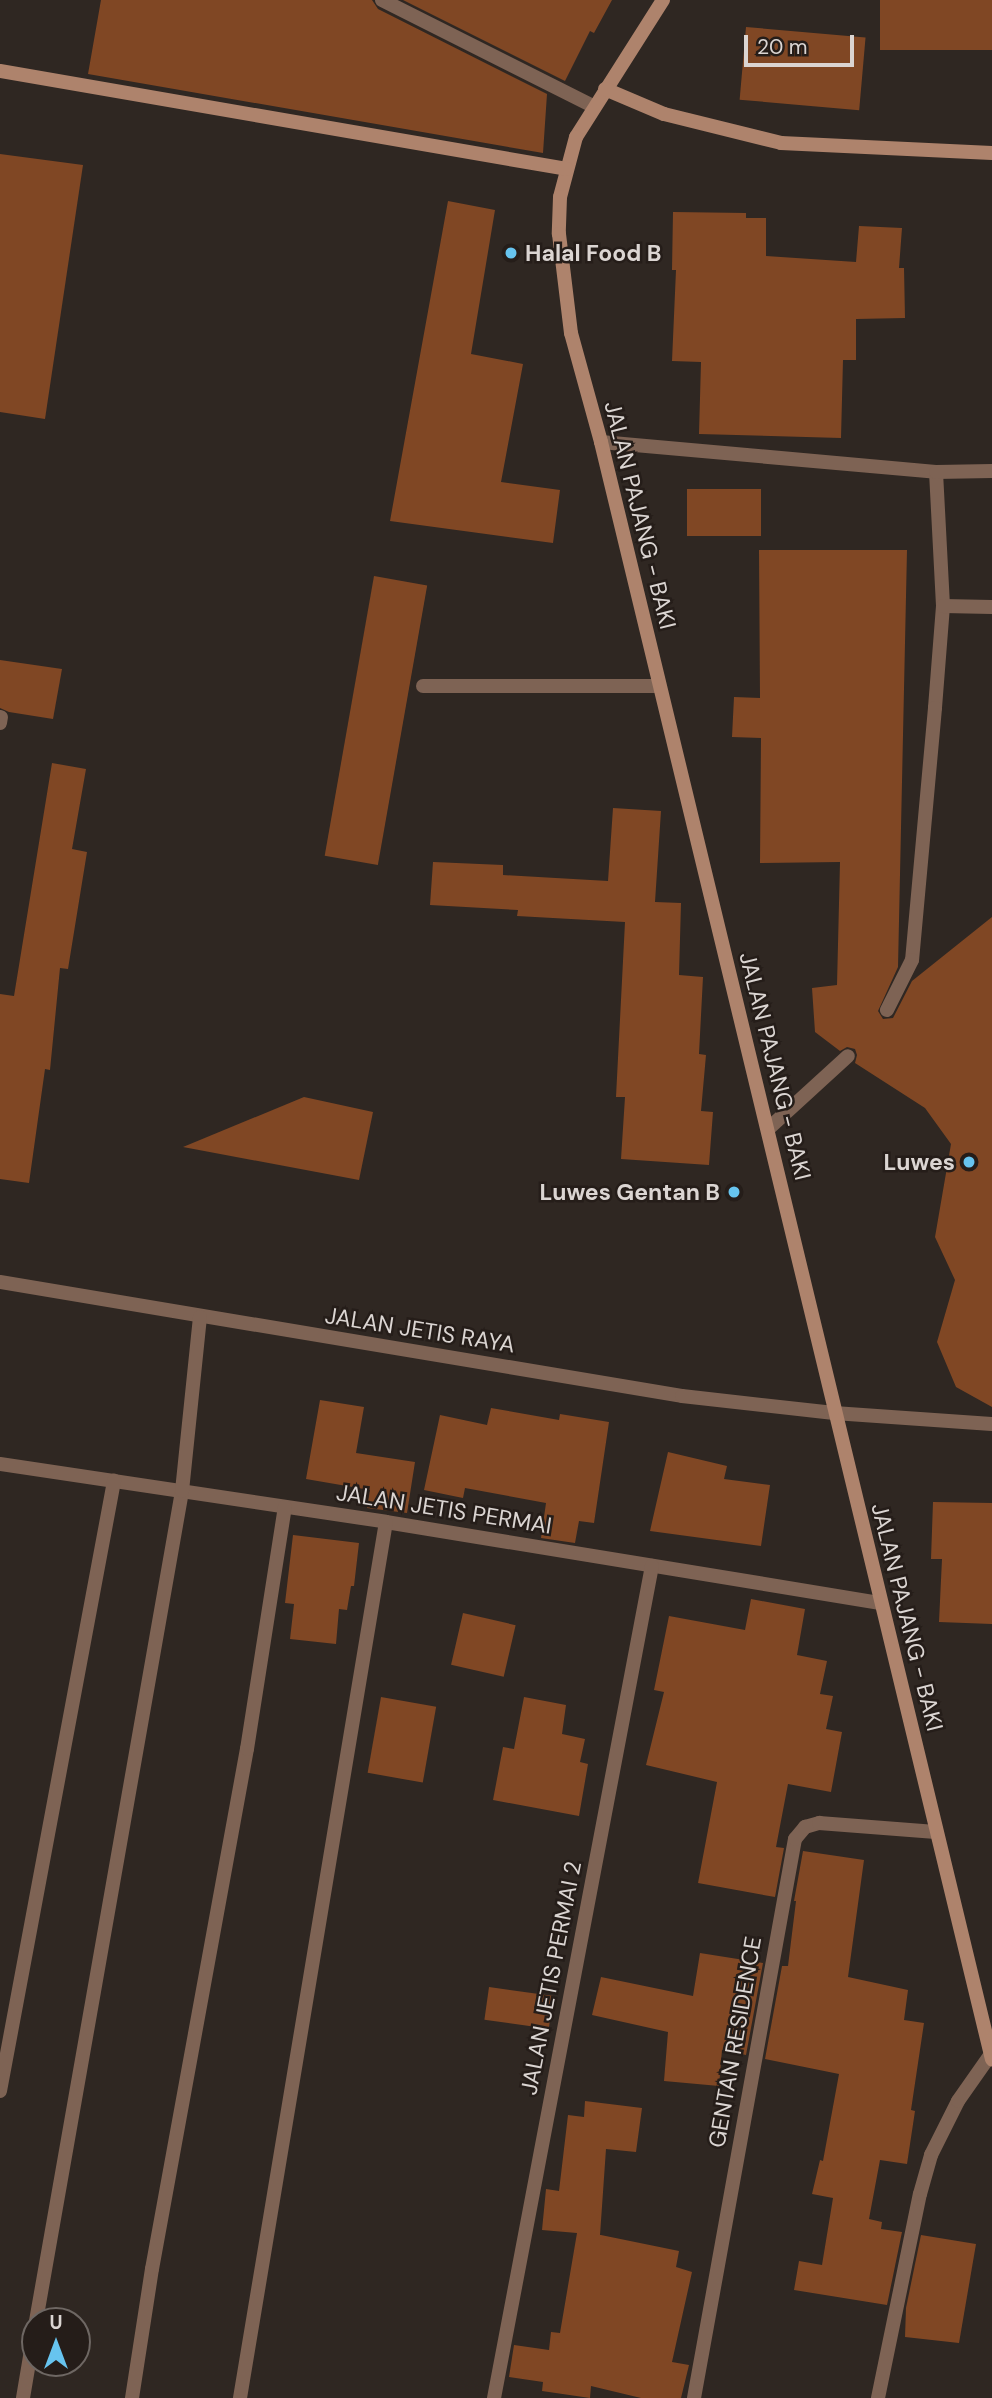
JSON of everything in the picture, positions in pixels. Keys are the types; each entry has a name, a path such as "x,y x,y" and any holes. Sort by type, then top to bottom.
{"main road":[{"name":"JALAN PAJANG - BAKI","path":"663,0 593,106 576,137 567,169 561,197 559,234 571,333 601,442 880,1604 992,2056"},
{"path":"0,71 567,169"},
{"path":"605,89 664,114 782,143 992,153"}],"street":[{"path":"382,0 593,106"},
{"path":"601,442 936,472 992,471"},
{"path":"887,1010 912,960 943,606 936,472"},
{"path":"943,606 992,607"},
{"path":"423,686 658,686"},
{"path":"768,1129 848,1056"},
{"name":"JALAN JETIS RAYA","path":"0,1282 682,1396 834,1413 992,1424"},
{"path":"38,2307 182,1491 200,1317"},
{"name":"JALAN JETIS PERMAI","path":"0,1464 386,1522 880,1604"},
{"path":"0,2091 114,1481"},
{"path":"132,2398 152,2269 247,1749 285,1507"},
{"path":"240,2398 386,1522"},
{"name":"JALAN JETIS PERMAI 2","path":"494,2398 652,1566"},
{"name":"GENTAN RESIDENCE","path":"694,2398 796,1839 805,1827 818,1823 936,1832"},
{"path":"878,2398 920,2194 932,2155 958,2101 992,2056"},
{"path":"23,2398 27,2377"}],"building":[{"path":"101,0 372,0 378,9 547,94 543,153 88,74"},
{"path":"403,0 612,0 594,33 590,31 565,81"},
{"path":"880,0 992,0 992,50 880,50"},
{"path":"746,27 866,37 859,110 740,100"},
{"path":"0,154 83,165 45,419 0,412"},
{"path":"448,201 495,210 471,354 523,364 501,482 560,490 553,543 390,521"},
{"path":"673,212 746,213 746,218 766,218 766,256 856,262 859,226 902,228 899,268 904,268 905,318 856,319 856,360 843,360 841,438 699,434 701,362 672,361 676,270 672,270"},
{"path":"687,489 761,489 761,536 687,536"},
{"path":"759,550 907,550 898,967 878,1011 883,1019 893,1018 912,981 992,917 992,1407 956,1387 937,1342 955,1280 935,1237 951,1144 925,1108 855,1063 855,1049 847,1047 840,1051 815,1032 812,988 837,985 840,862 760,863 761,738 732,737 734,697 760,698"},
{"path":"374,576 427,585 378,865 325,856"},
{"path":"0,660 62,669 53,719 0,708"},
{"path":"52,763 86,769 72,849 87,852 68,969 60,968 50,1070 45,1069 29,1183 0,1179 0,994 14,996"},
{"path":"613,808 661,811 655,902 681,903 679,975 703,977 699,1054 706,1055 701,1111 713,1112 709,1165 621,1159 625,1097 616,1097 625,922 517,916 518,910 430,905 433,862 503,865 503,875 608,881"},
{"path":"304,1097 373,1112 359,1180 183,1147"},
{"path":"320,1400 364,1407 356,1453 415,1462 407,1513 367,1508 370,1490 306,1479"},
{"path":"491,1408 559,1420 560,1414 609,1422 594,1523 579,1521 575,1543 541,1538 546,1503 465,1488 463,1498 424,1490 440,1415 487,1425"},
{"path":"668,1452 727,1466 724,1479 770,1485 761,1546 650,1531"},
{"path":"933,1502 992,1503 992,1624 939,1622 942,1559 931,1559"},
{"path":"293,1535 359,1543 354,1586 351,1586 347,1610 339,1609 336,1644 290,1639 294,1604 285,1603"},
{"path":"751,1599 805,1609 797,1655 827,1661 820,1694 833,1696 826,1729 842,1732 831,1792 788,1784 776,1847 784,1848 775,1897 698,1883 717,1782 646,1765 664,1692 654,1690 669,1616 745,1630"},
{"path":"463,1613 516,1625 504,1677 451,1665"},
{"path":"381,1697 436,1707 423,1783 368,1773"},
{"path":"524,1697 566,1705 562,1734 585,1739 580,1762 588,1764 579,1816 493,1800 503,1747 514,1749"},
{"path":"803,1851 864,1860 848,1977 908,1990 904,2020 924,2023 911,2110 915,2111 907,2164 880,2160 869,2219 882,2222 881,2229 902,2232 887,2305 794,2290 799,2261 822,2265 833,2198 812,2194 820,2160 823,2161 839,2074 765,2059 782,1966 788,1966 794,1901"},
{"path":"700,1953 763,1963 746,2055 722,2050 719,2086 664,2081 668,2032 592,2015 601,1977 693,1996"},
{"path":"489,1987 553,1996 549,2029 484,2020"},
{"path":"585,2101 642,2108 636,2152 606,2149 600,2235 679,2251 676,2267 692,2272 672,2362 689,2365 681,2398 641,2398 591,2386 590,2398 542,2391 543,2382 509,2377 514,2345 549,2350 551,2332 560,2333 577,2233 542,2230 546,2189 559,2191 568,2115 584,2117"},
{"path":"921,2235 976,2244 959,2343 905,2337 906,2308"}],"place":[{"name":"Halal Food B","path":"511,253"},
{"name":"Luwes","path":"969,1162"},
{"name":"Luwes Gentan B","path":"734,1192"}]}
